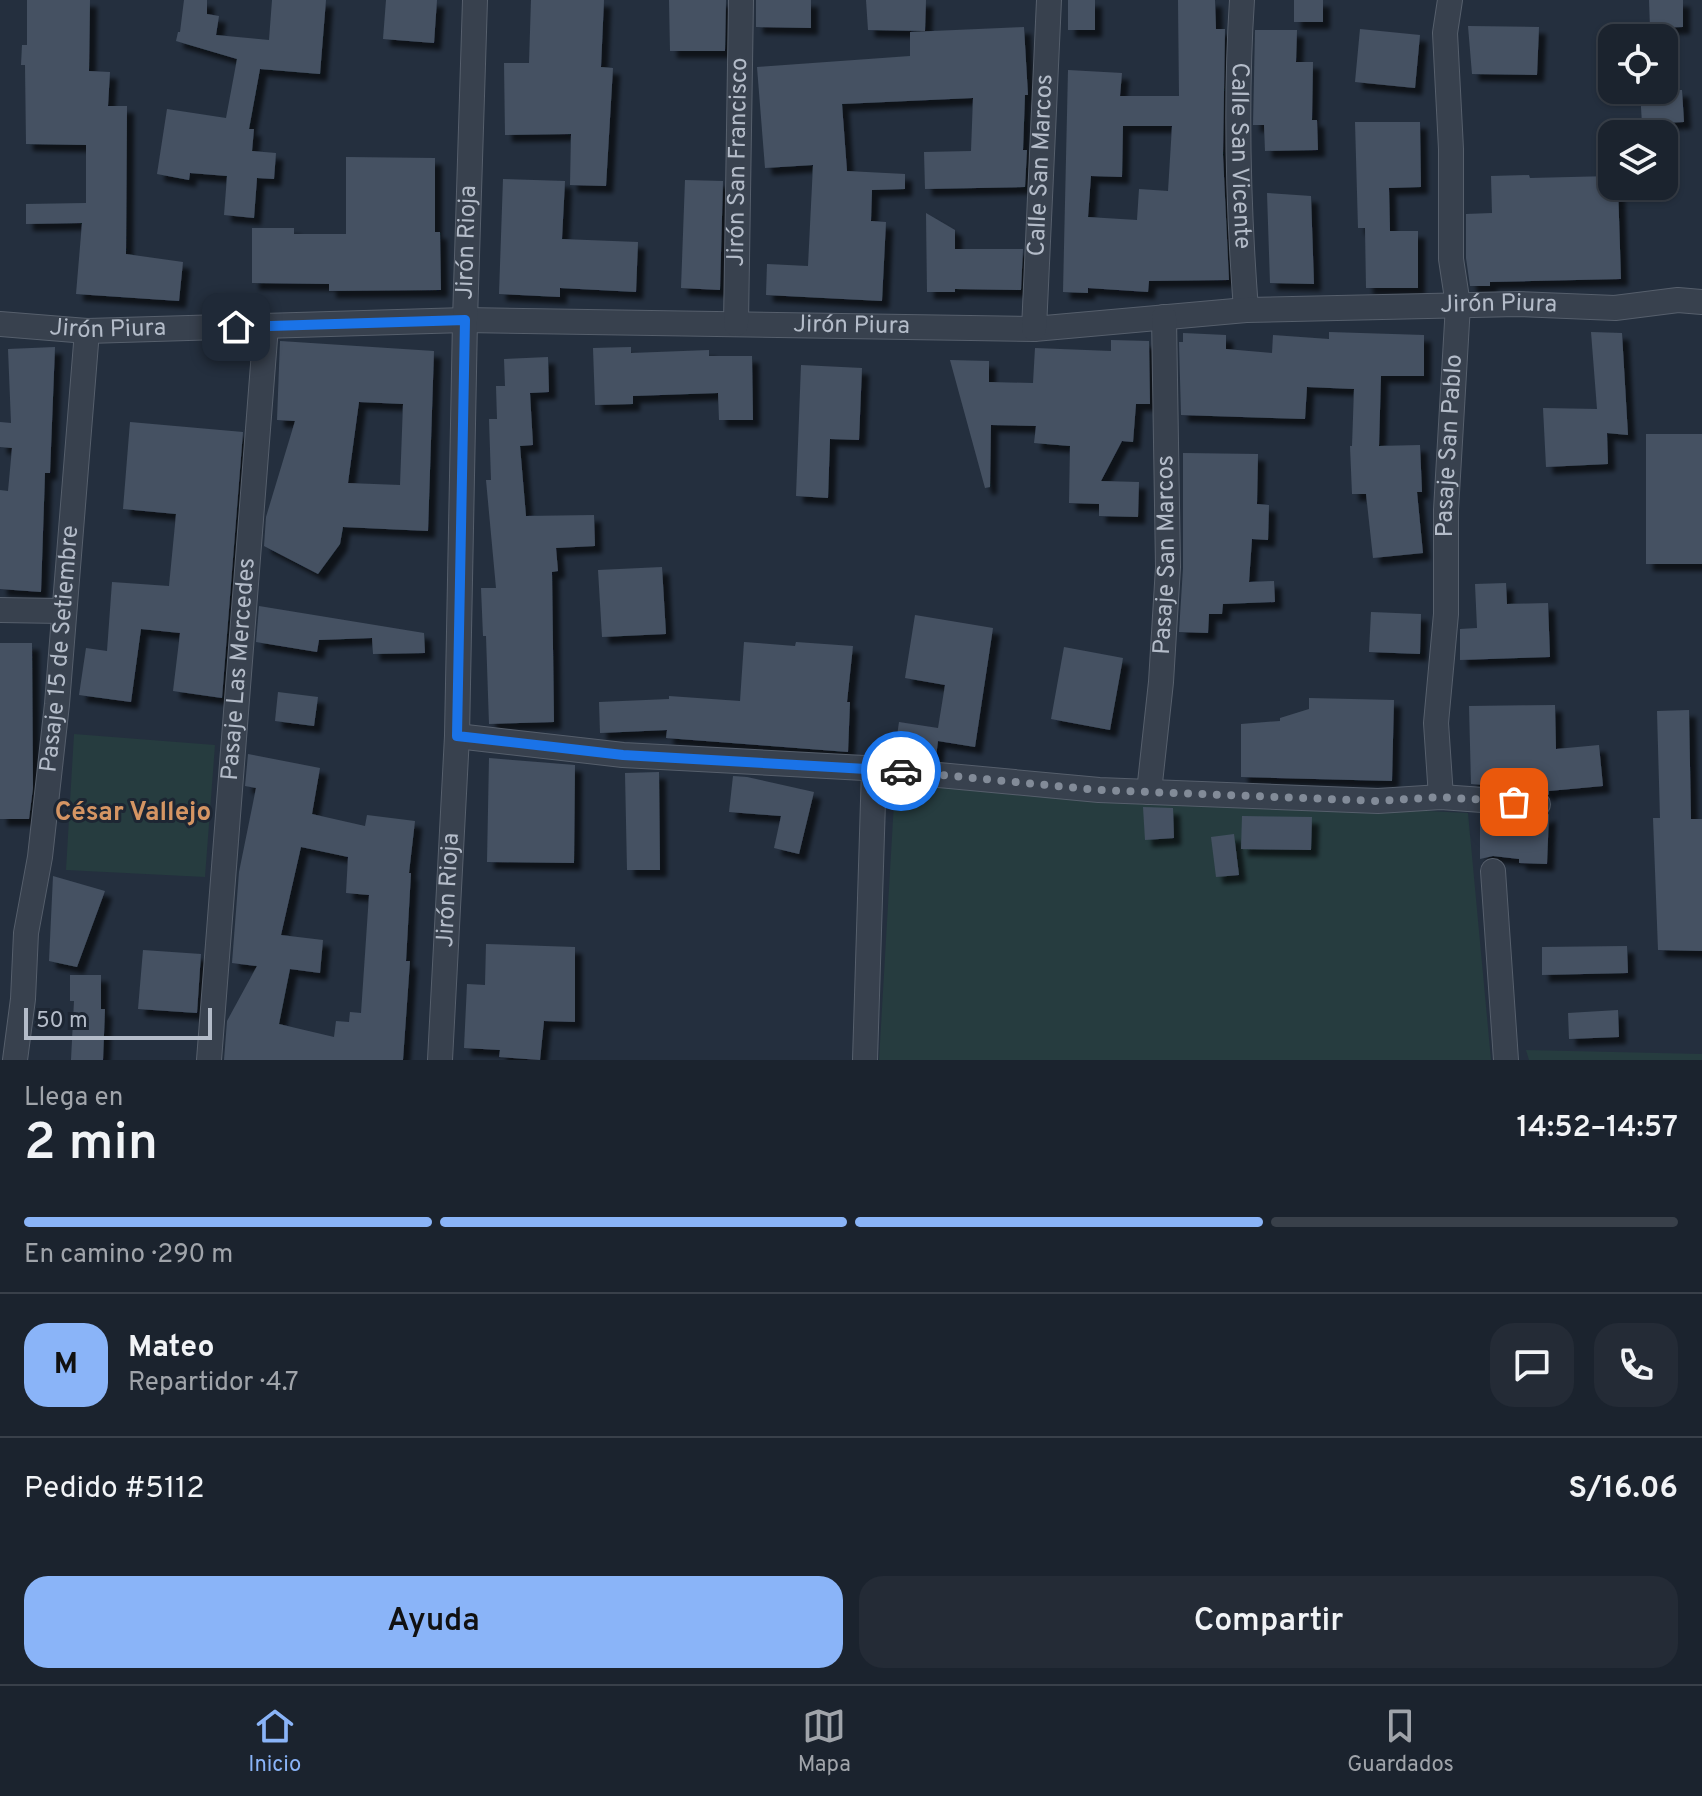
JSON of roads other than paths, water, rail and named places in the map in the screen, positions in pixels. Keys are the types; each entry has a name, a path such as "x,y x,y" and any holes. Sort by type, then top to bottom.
{"street":[{"name":"Jirón Rioja","path":"440,1060 457,736 475,0"},
{"name":"Jirón San Francisco","path":"736,324 741,0"},
{"name":"Calle San Marcos","path":"1034,329 1049,0"},
{"name":"Calle San Vicente","path":"1242,0 1237,189 1246,310"},
{"name":"Pasaje San Pablo","path":"1441,797 1436,723 1446,614 1446,510 1458,305 1451,259 1451,149 1445,33 1450,0"},
{"name":"Jirón Piura","path":"0,324 87,331 465,320 1034,329 1246,310 1518,304 1615,308 1678,300 1702,302"},
{"name":"Pasaje San Marcos","path":"1149,792 1161,682 1168,567 1164,317"},
{"name":"Pasaje Las Mercedes","path":"209,1060 266,326"},
{"name":"Pasaje 15 de Setiembre","path":"15,1060 23,999 26,933 40,857 58,691 62,611 87,331"},
{"path":"0,610 62,611"},
{"path":"457,736 623,755 874,769 1099,790 1378,801 1441,797 1538,804"},
{"path":"865,1060 874,769"},
{"path":"1493,871 1506,1060"}],"district":[{"name":"César Vallejo","path":"133,813"}]}
